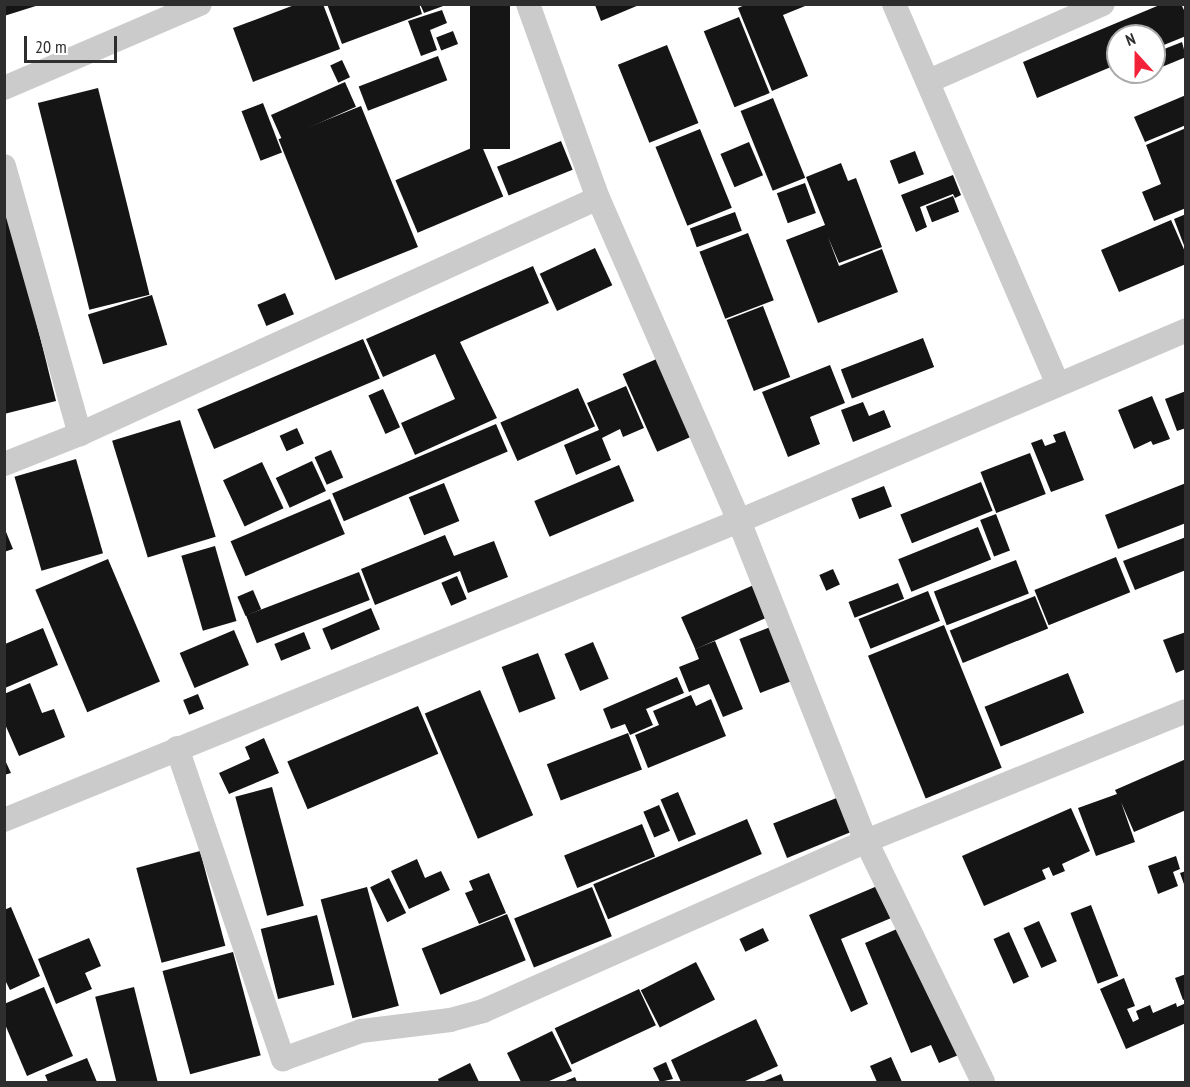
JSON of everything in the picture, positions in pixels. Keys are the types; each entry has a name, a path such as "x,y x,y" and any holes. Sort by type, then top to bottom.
{"street":[{"path":"4,88 200,4"},
{"path":"528,4 598,198 739,521 866,841 983,1083"},
{"path":"894,4 1057,383"},
{"path":"929,81 1103,4"},
{"path":"4,166 80,434"},
{"path":"4,464 80,434 598,198"},
{"path":"4,820 739,521 1185,330"},
{"path":"177,748 283,1059 361,1030 450,1020 483,1011 866,841 1185,711"}],"building":[{"path":"4,4 39,4 39,5 4,16"},
{"path":"297,4 323,4 340,49 253,82 233,28"},
{"path":"327,4 419,4 422,14 342,44"},
{"path":"420,4 446,4 446,5 424,13"},
{"path":"747,4 810,4 783,15 808,76 772,91 738,8"},
{"path":"1162,4 1181,4 1186,14 1186,36 1166,44 1166,24 1114,24"},
{"path":"470,5 510,5 510,149 470,149"},
{"path":"595,5 639,5 601,21"},
{"path":"442,10 447,23 430,30 437,50 421,56 408,21"},
{"path":"739,17 770,93 734,107 704,31"},
{"path":"1106,27 1106,69 1037,98 1023,62"},
{"path":"453,31 458,44 441,51 436,37"},
{"path":"1182,42 1186,57 1166,65 1166,48"},
{"path":"667,45 698,123 649,143 618,65"},
{"path":"438,56 447,80 368,111 359,86"},
{"path":"342,60 350,77 338,83 330,65"},
{"path":"345,82 356,107 282,140 271,115"},
{"path":"98,88 150,295 89,310 38,103"},
{"path":"1186,95 1186,125 1145,142 1134,117"},
{"path":"773,98 805,178 773,191 741,111"},
{"path":"263,103 282,152 261,161 242,111"},
{"path":"361,106 418,247 335,280 278,139"},
{"path":"1186,128 1186,208 1154,221 1142,192 1161,184 1146,145"},
{"path":"700,129 732,208 687,226 655,147"},
{"path":"561,141 573,170 509,196 497,167"},
{"path":"749,142 763,175 735,187 720,154"},
{"path":"481,144 503,196 418,233 395,180"},
{"path":"915,151 924,174 899,184 890,161"},
{"path":"841,163 848,181 856,178 882,247 839,263 828,237 839,266 882,249 898,292 818,323 786,240 825,225 806,177"},
{"path":"953,175 961,195 955,198 953,194 920,207 927,227 916,232 901,195"},
{"path":"805,183 816,213 788,223 777,193"},
{"path":"953,196 959,212 932,222 926,206"},
{"path":"4,197 56,401 4,414"},
{"path":"735,212 742,231 697,247 690,228"},
{"path":"1186,214 1186,248 1185,248 1174,219"},
{"path":"1171,220 1186,254 1186,264 1119,292 1101,250"},
{"path":"748,233 774,300 725,319 699,252"},
{"path":"595,248 612,285 557,311 540,274"},
{"path":"533,266 549,303 460,342 497,418 415,455 401,423 455,399 435,354 383,377 366,339"},
{"path":"285,293 294,314 266,326 257,305"},
{"path":"152,295 167,345 103,364 88,315"},
{"path":"763,306 790,377 754,391 727,320"},
{"path":"923,338 934,367 852,398 841,370"},
{"path":"363,339 380,379 214,449 197,409"},
{"path":"661,357 696,435 657,452 623,374"},
{"path":"830,365 845,403 810,417 820,444 788,457 762,392"},
{"path":"626,386 644,428 623,437 620,429 602,438 611,460 576,475 564,445 599,430 587,403"},
{"path":"578,388 595,426 517,461 500,423"},
{"path":"383,389 400,427 385,434 368,396"},
{"path":"1186,391 1186,428 1177,431 1165,399"},
{"path":"1152,396 1170,439 1153,445 1151,441 1134,449 1118,410"},
{"path":"863,402 869,416 884,410 891,427 853,442 841,410"},
{"path":"180,420 216,537 148,557 112,441"},
{"path":"496,424 508,452 344,521 332,494"},
{"path":"297,428 304,444 287,451 280,436"},
{"path":"1065,431 1084,480 1051,492 1031,443 1042,439 1045,446 1056,442 1053,435"},
{"path":"331,450 343,477 327,485 315,457"},
{"path":"1030,453 1046,494 996,513 981,472"},
{"path":"76,459 103,553 41,571 14,477"},
{"path":"312,461 326,491 290,508 276,478"},
{"path":"262,462 284,508 245,526 223,480"},
{"path":"619,465 634,501 550,537 534,501"},
{"path":"981,482 993,511 912,543 900,515"},
{"path":"444,483 459,521 424,535 409,497"},
{"path":"1186,483 1186,523 1118,549 1105,515"},
{"path":"884,486 892,507 859,519 851,499"},
{"path":"330,499 345,534 245,576 231,541"},
{"path":"996,514 1010,550 994,557 980,520"},
{"path":"4,527 13,549 4,552"},
{"path":"978,527 991,559 911,592 898,559"},
{"path":"445,535 454,556 494,541 508,577 468,593 460,571 375,605 361,569"},
{"path":"1186,537 1186,570 1135,590 1123,561"},
{"path":"215,546 236,621 203,631 181,556"},
{"path":"1116,557 1130,592 1049,625 1034,590"},
{"path":"108,559 160,681 87,712 35,590"},
{"path":"1016,560 1029,594 947,625 934,592"},
{"path":"833,569 840,585 826,591 819,575"},
{"path":"359,572 370,600 257,643 246,615"},
{"path":"457,576 467,599 451,606 441,583"},
{"path":"898,583 904,599 855,618 849,602"},
{"path":"756,584 770,616 695,649 681,617"},
{"path":"253,590 261,609 246,616 237,597"},
{"path":"928,591 940,621 870,649 858,619"},
{"path":"1035,596 1048,628 963,663 950,630"},
{"path":"371,608 380,629 331,650 322,629"},
{"path":"944,625 1002,768 926,799 868,656"},
{"path":"773,626 794,680 760,693 739,639"},
{"path":"43,628 58,665 5,688 5,644"},
{"path":"234,630 249,665 195,688 180,653"},
{"path":"304,632 311,649 281,661 274,644"},
{"path":"1186,632 1186,669 1176,673 1163,640"},
{"path":"715,641 743,709 723,717 709,684 689,692 679,667 699,659 695,649"},
{"path":"593,642 609,679 580,691 564,654"},
{"path":"538,653 556,699 519,713 502,667"},
{"path":"1068,673 1084,713 1001,747 985,707"},
{"path":"677,677 684,693 646,709 653,725 630,735 625,724 611,729 603,709"},
{"path":"30,683 42,713 54,709 65,737 19,756 4,722 4,694"},
{"path":"480,690 533,815 478,839 425,713"},
{"path":"198,694 204,709 189,715 183,700"},
{"path":"691,695 696,706 711,699 726,736 648,768 635,735 659,725 653,711"},
{"path":"418,706 438,754 308,809 287,761"},
{"path":"628,733 642,769 561,801 547,764"},
{"path":"264,738 279,773 229,794 219,773 250,759 245,747"},
{"path":"4,758 11,773 4,775"},
{"path":"1186,759 1186,810 1134,832 1121,802 1135,842 1096,856 1078,808 1117,794 1115,790"},
{"path":"272,787 304,906 267,916 235,797"},
{"path":"678,792 696,834 678,842 661,799"},
{"path":"839,797 853,831 787,858 773,824"},
{"path":"659,805 670,831 654,837 643,812"},
{"path":"1071,808 1090,851 1062,864 1065,871 1053,876 1049,867 1042,870 1046,879 984,906 962,856"},
{"path":"747,819 762,854 608,919 593,884"},
{"path":"642,824 655,856 577,888 564,855"},
{"path":"200,851 225,946 162,963 136,868"},
{"path":"1176,856 1180,869 1173,872 1178,886 1158,894 1148,866"},
{"path":"417,859 425,878 441,871 450,890 409,909 391,871"},
{"path":"1186,871 1186,887 1185,887 1180,873"},
{"path":"489,873 506,913 479,924 465,893 473,890 469,881"},
{"path":"389,878 406,913 387,922 370,887"},
{"path":"882,884 896,916 841,939 868,1004 851,1012 809,915"},
{"path":"367,887 399,1006 352,1018 321,899"},
{"path":"592,887 612,936 534,968 514,918"},
{"path":"1091,905 1118,976 1098,984 1070,913"},
{"path":"11,907 40,976 10,990 4,978 4,910"},
{"path":"507,914 526,960 440,995 422,948"},
{"path":"317,915 334,985 278,999 261,929"},
{"path":"1039,921 1057,961 1041,968 1023,928"},
{"path":"906,925 961,1054 939,1063 931,1045 911,1053 865,943"},
{"path":"763,928 769,941 745,952 739,939"},
{"path":"1009,932 1029,977 1013,984 993,939"},
{"path":"89,938 101,966 85,973 92,989 56,1004 38,959"},
{"path":"233,952 261,1055 190,1074 162,971"},
{"path":"696,962 715,999 660,1028 641,990"},
{"path":"1186,974 1186,999 1183,1000 1175,978"},
{"path":"1124,978 1135,1006 1127,1009 1133,1022 1139,1019 1136,1011 1150,1005 1153,1013 1176,1003 1177,1007 1186,1003 1186,1023 1126,1049 1100,989"},
{"path":"44,987 73,1056 27,1076 4,1022 4,1004"},
{"path":"134,987 158,1082 116,1082 95,997"},
{"path":"639,989 656,1025 572,1065 555,1028"},
{"path":"756,1019 778,1066 743,1082 681,1082 671,1060"},
{"path":"552,1031 572,1071 547,1082 521,1082 507,1053"},
{"path":"891,1057 902,1082 877,1082 870,1066"},
{"path":"87,1058 97,1082 48,1082 45,1075"},
{"path":"666,1062 673,1079 660,1082 653,1068"},
{"path":"470,1063 479,1082 439,1082 438,1079"},
{"path":"781,1074 784,1082 762,1082"},
{"path":"575,1077 577,1082 563,1082"}]}
